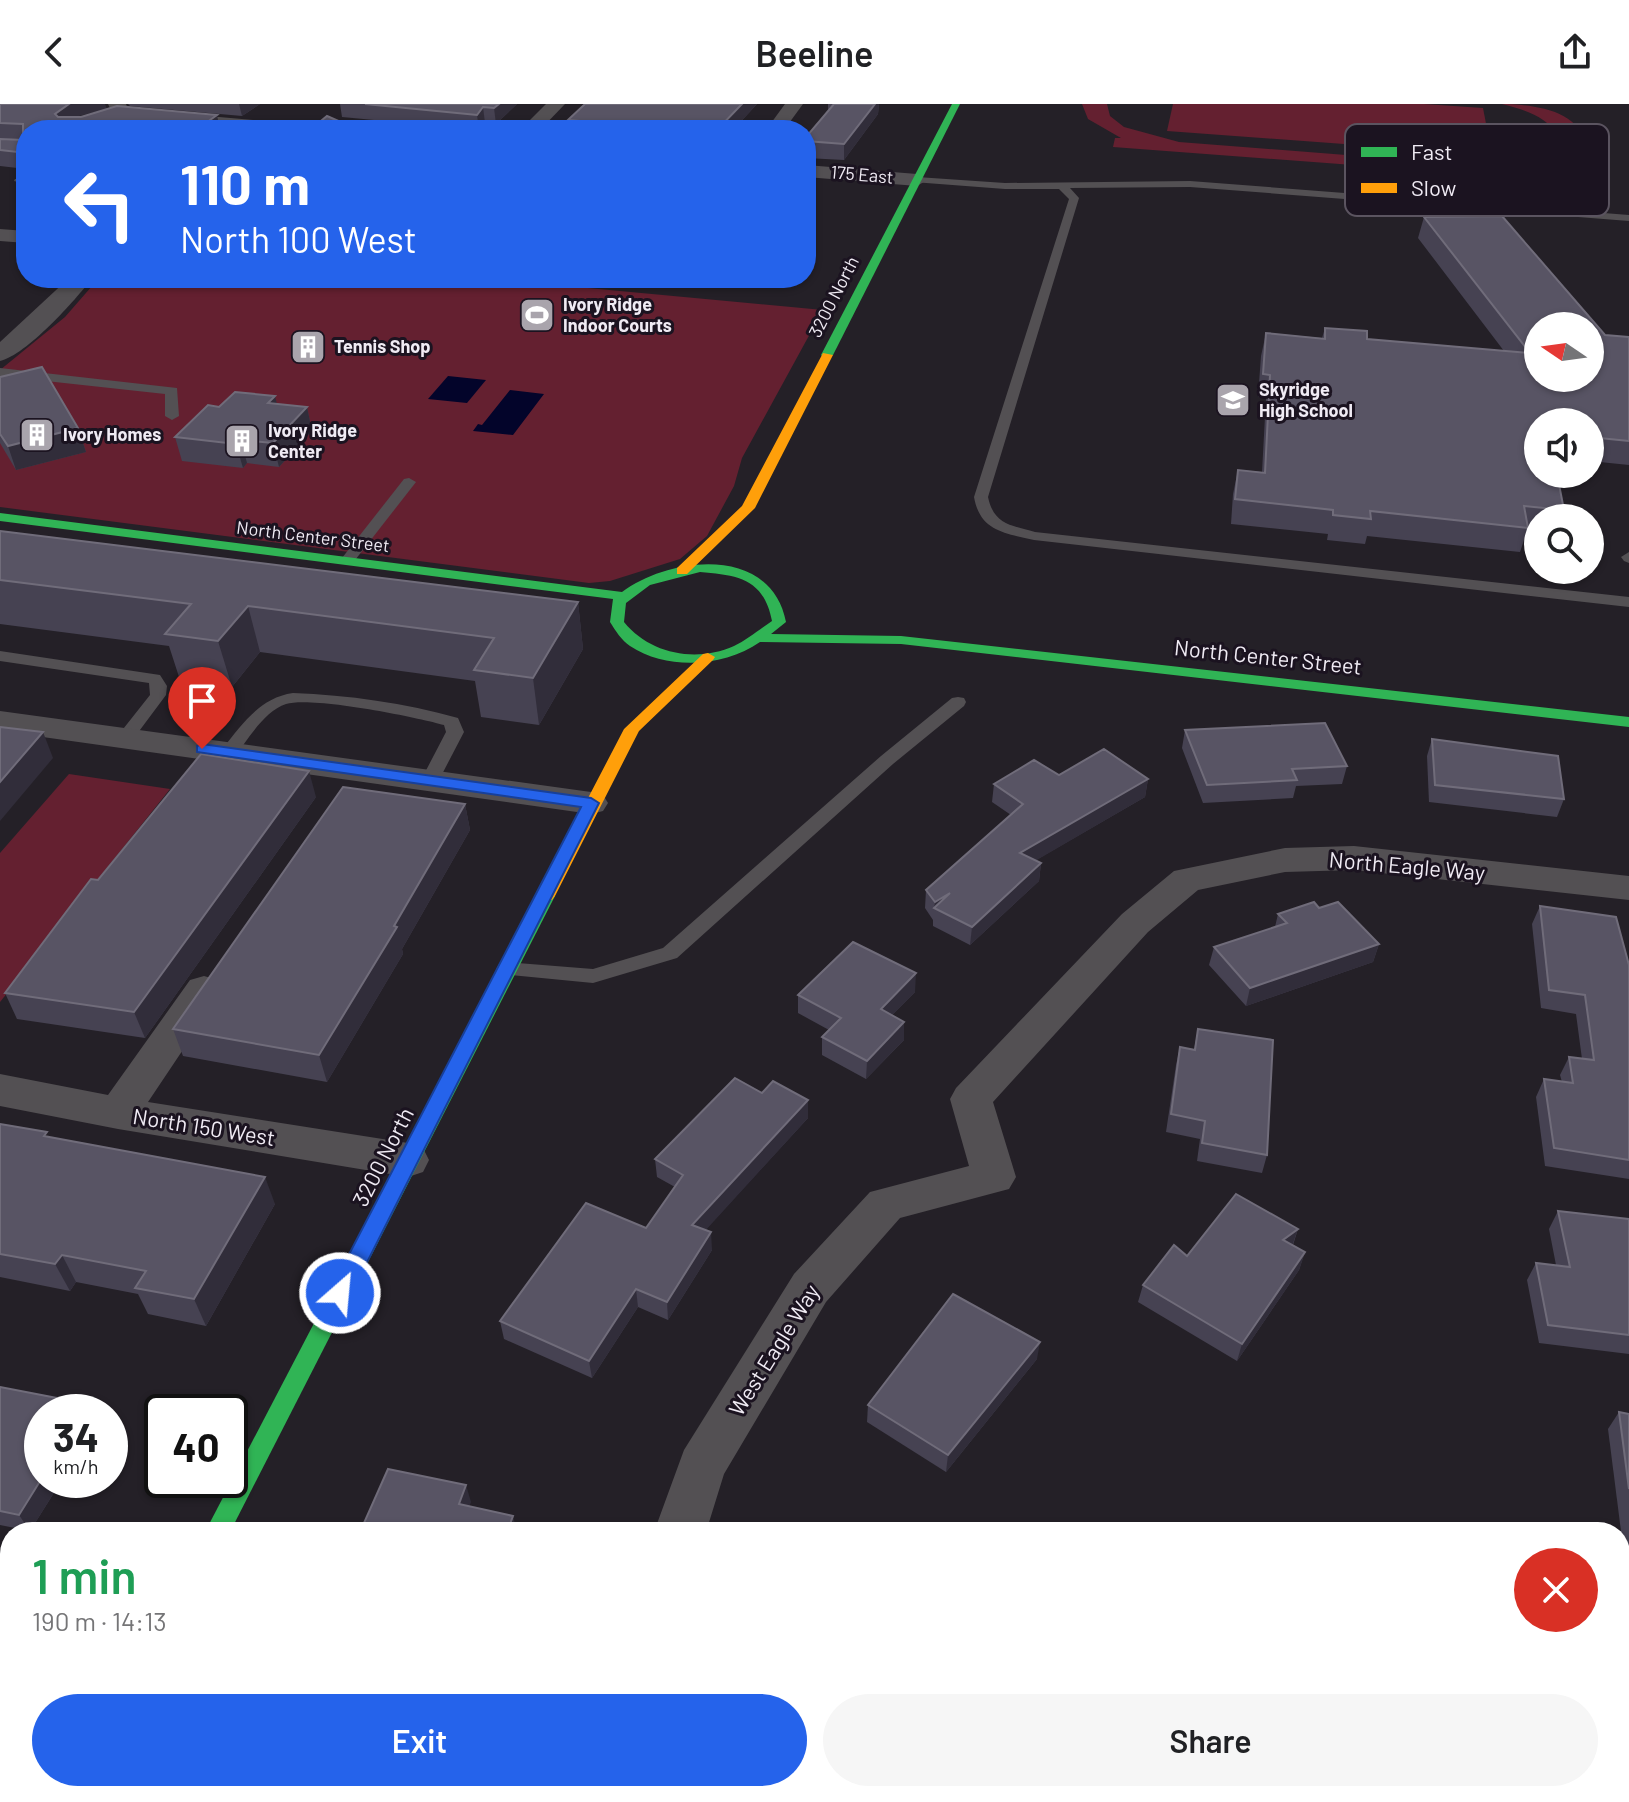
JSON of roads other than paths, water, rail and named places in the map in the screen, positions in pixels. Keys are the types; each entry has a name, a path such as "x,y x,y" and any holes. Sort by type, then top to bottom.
{"street":[{"path":"174,120 198,104"},
{"path":"539,120 556,104"},
{"name":"3200 North","path":"748,508 956,104"},
{"path":"99,119 119,109 152,120"},
{"name":"175 East","path":"816,172 917,180"},
{"path":"0,354 35,325 71,288"},
{"path":"748,508 748,530"},
{"path":"682,571 748,508"},
{"name":"North Center Street","path":"0,517 347,561 618,604"},
{"path":"747,569 784,603 779,622 763,638 741,650 677,660 644,658 616,627 618,604 637,583 660,574 682,571 747,569"},
{"path":"459,594 618,604"},
{"path":"836,620 901,640"},
{"path":"763,638 901,640"},
{"name":"North Center Street","path":"901,640 1629,722"},
{"path":"632,729 708,657"},
{"path":"632,729 638,693"},
{"path":"0,721 591,803"},
{"name":"3200 North","path":"222,1522 591,803 632,729"},
{"path":"331,808 358,770"},
{"name":"North Eagle Way","path":"1187,880 1285,860 1354,858 1629,888"},
{"name":"West Eagle Way","path":"683,1522 702,1466 810,1288 886,1204 994,1177 971,1099 1135,923 1187,880"},
{"path":"118,1113 225,960"},
{"name":"North 150 West","path":"0,1090 118,1113 408,1160"}],"lane":[{"path":"917,180 1005,186 1190,184 1345,196"},
{"path":"1062,186 1074,198 981,497 984,513 999,526 1034,536 1629,602"},
{"path":"1603,216 1629,218"},
{"path":"0,372 172,391 172,416"},
{"path":"347,561 409,482"},
{"path":"0,656 154,679 159,686 158,695 125,738"},
{"path":"228,753 274,703 299,697 426,715 452,722 455,732 430,780"},
{"path":"506,969 593,976 670,953 887,760 958,702"}],"water":[{"path":"448,376 486,380 467,403 428,399"},
{"path":"510,390 544,394 513,435 473,431 478,424 482,425"}],"place":[{"name":"Ivory Ridge Indoor Courts","path":"537,315"},
{"name":"Tennis Shop","path":"308,347"},
{"name":"Skyridge High School","path":"1233,400"},
{"name":"Ivory Homes","path":"37,435"},
{"name":"Ivory Ridge Center","path":"242,441"}]}
